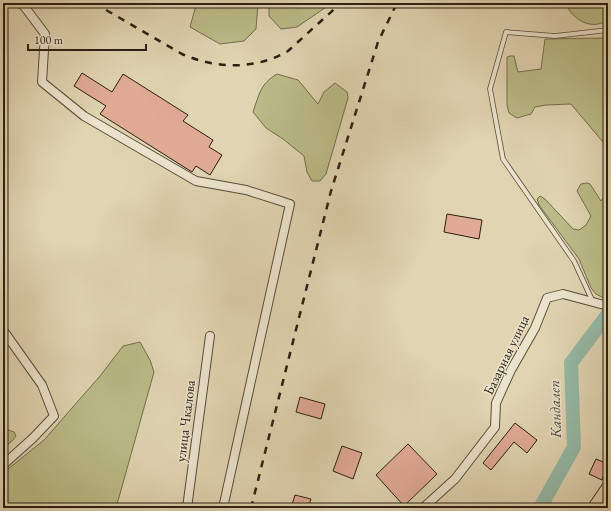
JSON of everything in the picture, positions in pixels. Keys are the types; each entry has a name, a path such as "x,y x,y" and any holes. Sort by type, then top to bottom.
{"street":[{"path":"20,3 24,6 45,34 42,82 84,116 196,181 246,190 290,204 223,508"},
{"name":"Базарная улица","path":"423,508 455,479 495,427 496,403 535,328 546,298 563,294 608,306"},
{"path":"3,330 42,386 54,416 33,438 3,465"},
{"name":"улица Чкалова","path":"187,508 210,336"}],"lane":[{"path":"593,303 574,261 503,159 490,89 506,32 555,36 608,30"}],"green space":[{"path":"191,3 258,3 256,29 244,41 220,44 190,27 195,9"},
{"path":"269,3 332,3 297,27 281,29 269,16"},
{"path":"565,3 607,3 608,20 595,24 583,22 568,9"},
{"path":"608,38 608,148 571,104 535,107 531,114 517,118 509,113 507,105 507,57 514,56 518,72 541,69 545,39"},
{"path":"277,74 298,80 318,104 324,92 335,83 347,92 348,98 326,174 320,181 312,181 307,172 304,156 283,139 266,128 253,112 261,90 271,78"},
{"path":"581,184 590,184 601,201 608,191 608,300 596,294 591,288 579,259 539,205 537,199 540,196 545,199 573,229 579,230 586,225 591,216 577,191"},
{"path":"140,342 150,360 154,372 116,508 3,508 3,473 44,440 100,376 123,346"},
{"path":"3,428 14,432 16,436 3,449"}],"building":[{"path":"82,73 112,92 123,74 188,115 183,121 213,140 209,147 222,155 210,175 196,166 192,172 100,114 106,106 74,86"},
{"path":"447,214 482,220 479,239 444,232"},
{"path":"300,397 325,404 321,419 296,412"},
{"path":"515,423 537,440 527,453 514,442 491,470 483,463"},
{"path":"408,444 437,474 404,506 376,475"},
{"path":"342,446 362,453 353,479 333,471"},
{"path":"596,459 608,464 602,480 589,474"},
{"path":"295,495 311,499 308,508 291,508"}],"waterway":[{"name":"Кандалеп","path":"540,508 574,447 571,363 608,314"}],"tram line":[{"path":"586,508 608,476"}],"railway":[{"path":"94,3 182,54 208,63 222,65 263,62 288,51 341,3"},
{"path":"251,508 331,191 378,42 397,3"}]}
